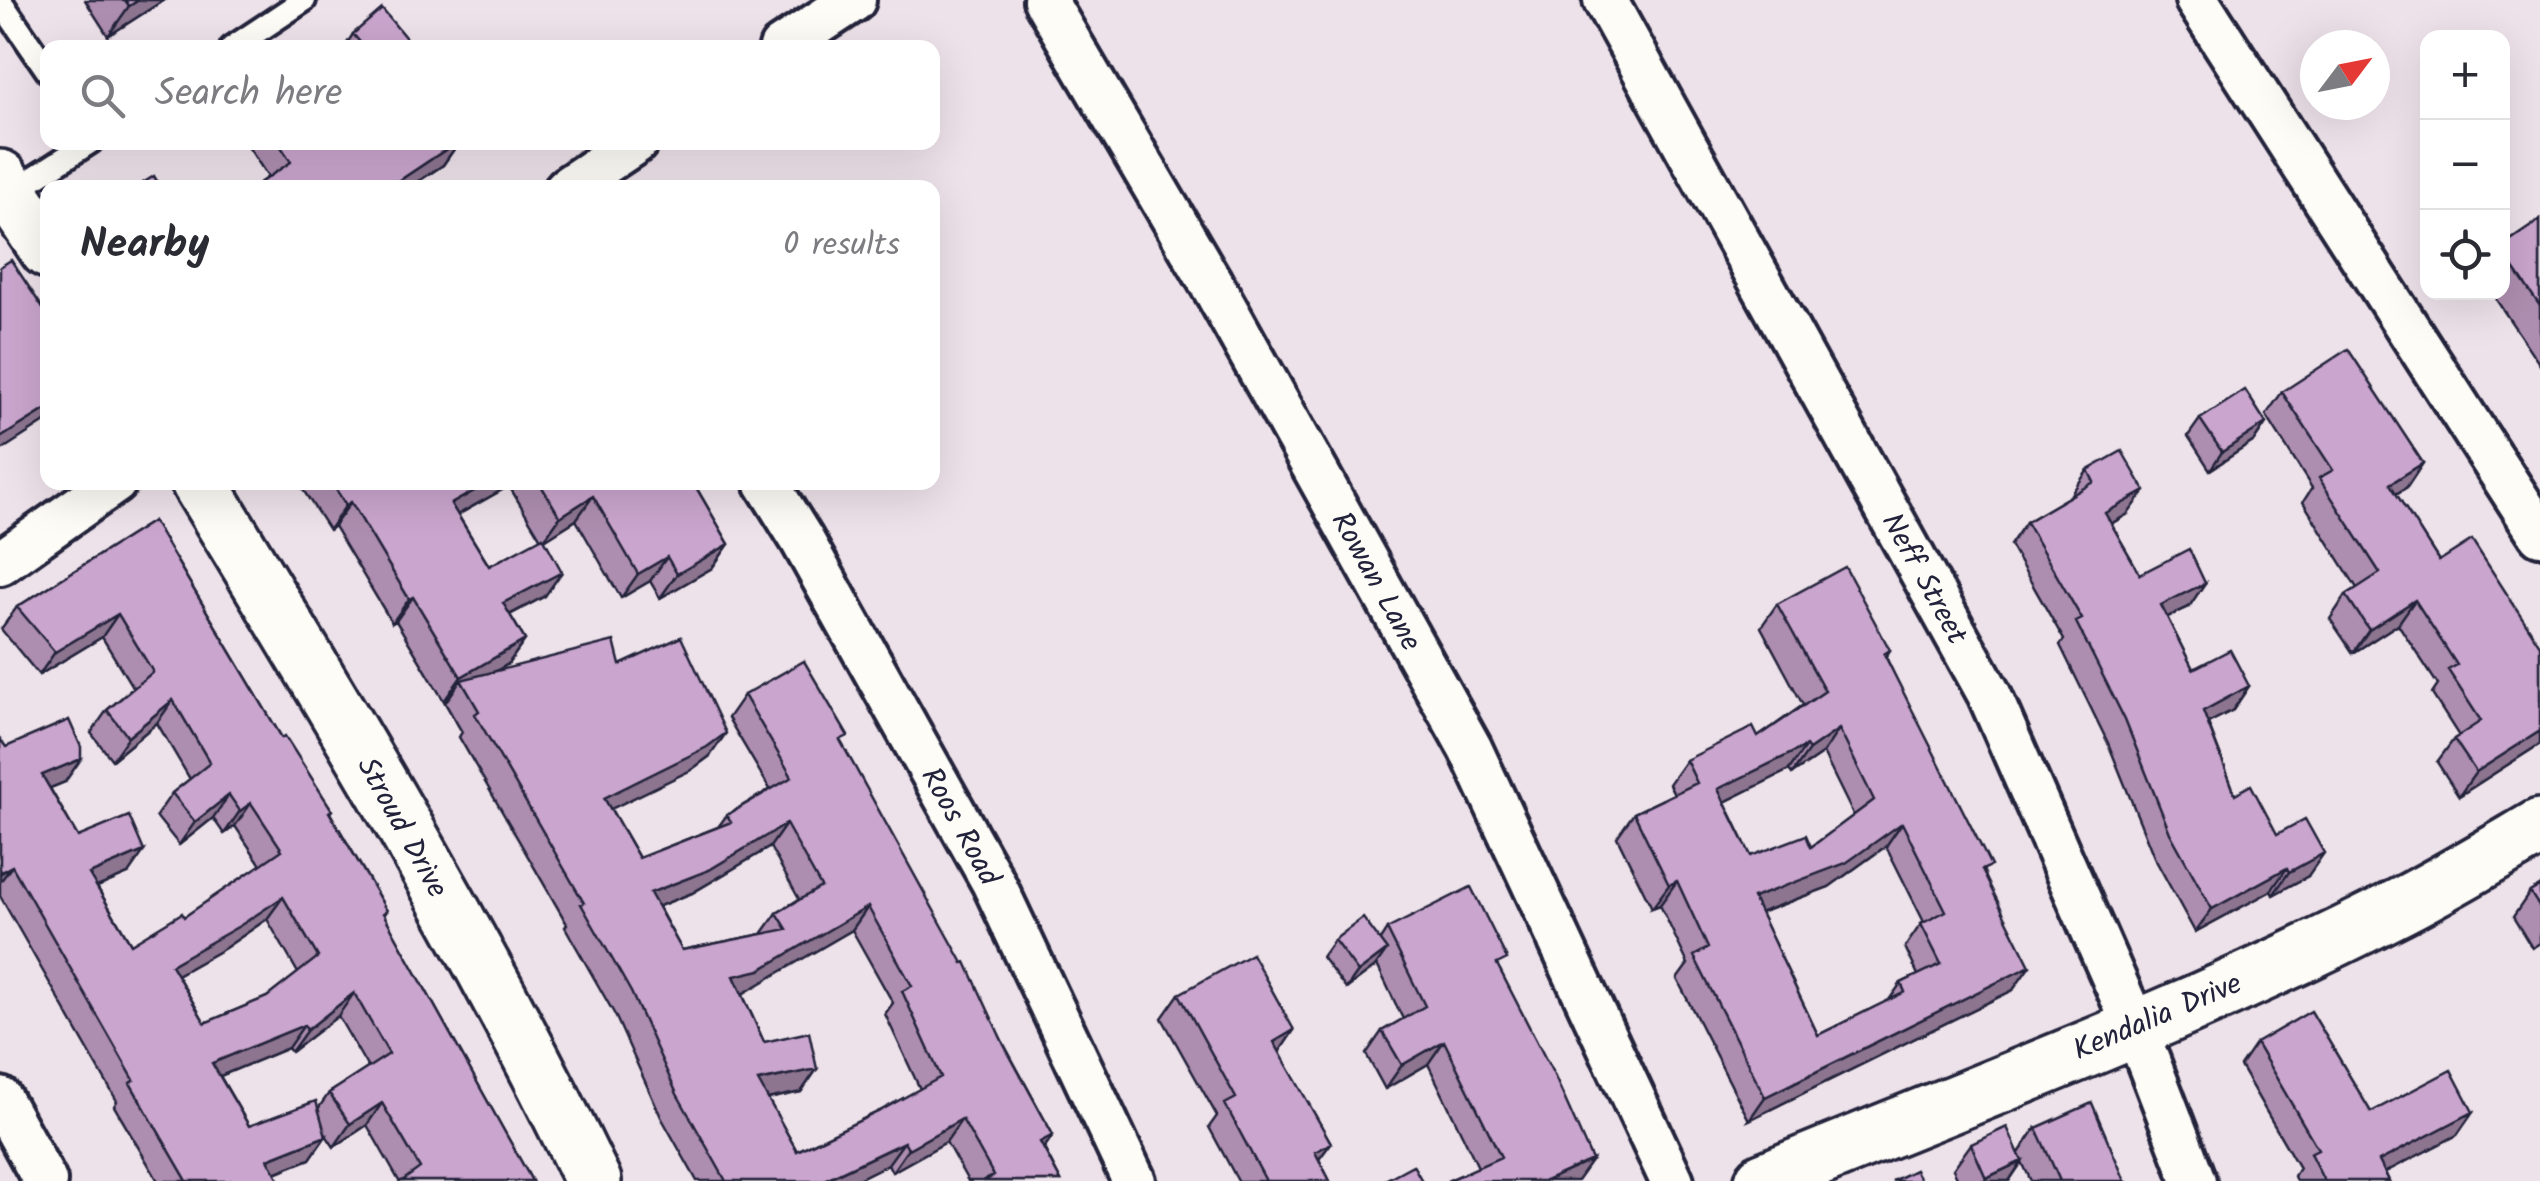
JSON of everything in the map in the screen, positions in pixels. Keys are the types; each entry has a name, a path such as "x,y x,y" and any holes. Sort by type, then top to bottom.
{"street":[{"path":"793,40 854,0"},
{"name":"Rowan Lane","path":"1045,0 1218,295 1470,748 1672,1181"},
{"name":"Neff Street","path":"1604,0 1989,694 2135,1028 2194,1181"},
{"path":"2197,0 2540,534"},
{"path":"584,180 625,150"},
{"path":"5,186 40,238"},
{"path":"0,563 104,490"},
{"name":"Stroud Drive","path":"203,490 338,709 548,1088 593,1181"},
{"name":"Roos Road","path":"771,490 993,882 1134,1181"},
{"name":"Kendalia Drive","path":"1763,1181 2135,1028 2401,906 2540,827"},
{"path":"0,1100 45,1181"}],"lane":[{"path":"244,40 304,0"},
{"path":"0,1 40,58"},
{"path":"5,186 75,150"}],"building":[{"path":"382,9 407,40 358,40 353,34"},
{"path":"283,150 445,150 400,180 264,180 291,162"},
{"path":"2540,220 2540,306 2510,263 2510,241"},
{"path":"11,260 40,304 40,413 0,438 0,267"},
{"path":"2348,349 2423,463 2390,484 2439,561 2472,540 2540,645 2540,731 2476,772 2454,739 2481,721 2448,670 2457,665 2415,600 2369,630 2346,595 2380,573 2319,478 2333,470 2282,392"},
{"path":"2245,390 2266,423 2222,452 2200,419"},
{"path":"2122,451 2145,491 2105,513 2140,574 2189,549 2205,583 2161,605 2193,669 2230,650 2249,686 2203,711 2235,794 2251,785 2277,834 2305,819 2324,853 2289,872 2287,868 2212,909 2170,833 2125,720 2076,622 2082,619 2026,522 2094,482 2088,470"},
{"path":"336,490 476,490 451,504 489,566 543,537 562,572 503,603 525,640 461,677 351,502 346,505"},
{"path":"544,490 698,490 729,544 677,574 667,557 638,574 593,496 560,517"},
{"path":"153,521 282,738 285,736 332,810 329,812 387,911 383,913 532,1181 402,1181 420,1168 382,1103 350,1124 329,1093 389,1054 354,993 307,1030 304,1025 212,1063 249,1126 316,1101 326,1136 268,1159 280,1181 187,1181 12,866 1,872 0,739 6,747 69,720 81,747 81,759 42,775 78,837 129,816 144,851 89,874 131,944 182,913 184,917 282,850 251,803 240,811 229,795 195,822 172,793 210,763 173,700 128,737 107,710 153,672 118,614 55,652 17,607","holes":["283,897 318,957 267,997 205,1023 171,965"]},
{"path":"1845,567 1890,650 1884,654 1991,866 1982,870 2030,966 1765,1097 1694,956 1708,948 1677,881 1669,885 1634,813 1697,783 1686,760 1753,727 1758,737 1825,691 1777,604","holes":["1839,729 1874,800 1811,847 1806,835 1751,856 1718,789 1806,746 1809,750","1902,823 1946,911 1921,924 1941,964 1901,983 1905,992 1818,1035 1753,898 1846,863"]},
{"path":"681,637 726,733 707,747 604,798 639,858 731,822 727,815 792,777 744,695 804,661 848,736 840,740 963,963 966,962 1004,1045 1053,1135 1040,1142 1061,1181 983,1181 994,1176 962,1119 908,1149 904,1142 822,1181 726,1181 677,1094 631,992 581,904 584,903 475,714 479,711 461,680 614,641 620,665","holes":["786,824 821,887 777,913 787,929 682,950 650,893 709,870","868,907 912,986 902,991 941,1077 797,1151 758,1081 817,1069 809,1032 764,1042 734,976 760,970"]},
{"path":"2540,886 2540,908 2530,892"},
{"path":"1471,887 1507,959 1497,964 1592,1160 1545,1181 1447,1181 1501,1157 1444,1041 1402,1065 1382,1031 1425,1006 1387,929"},
{"path":"1363,918 1387,950 1358,972 1334,940"},
{"path":"1252,954 1294,1030 1274,1042 1331,1143 1315,1152 1330,1181 1266,1181 1225,1104 1236,1098 1179,994"},
{"path":"2311,1011 2371,1112 2451,1070 2473,1112 2379,1161 2389,1181 2324,1181 2310,1153 2318,1149 2256,1043"},
{"path":"2092,1103 2125,1181 2060,1181 2036,1128"},
{"path":"2007,1127 2022,1161 1986,1178 1971,1144"},
{"path":"1413,1165 1422,1181 1383,1181"},
{"path":"1915,1170 1921,1181 1892,1181"}]}
